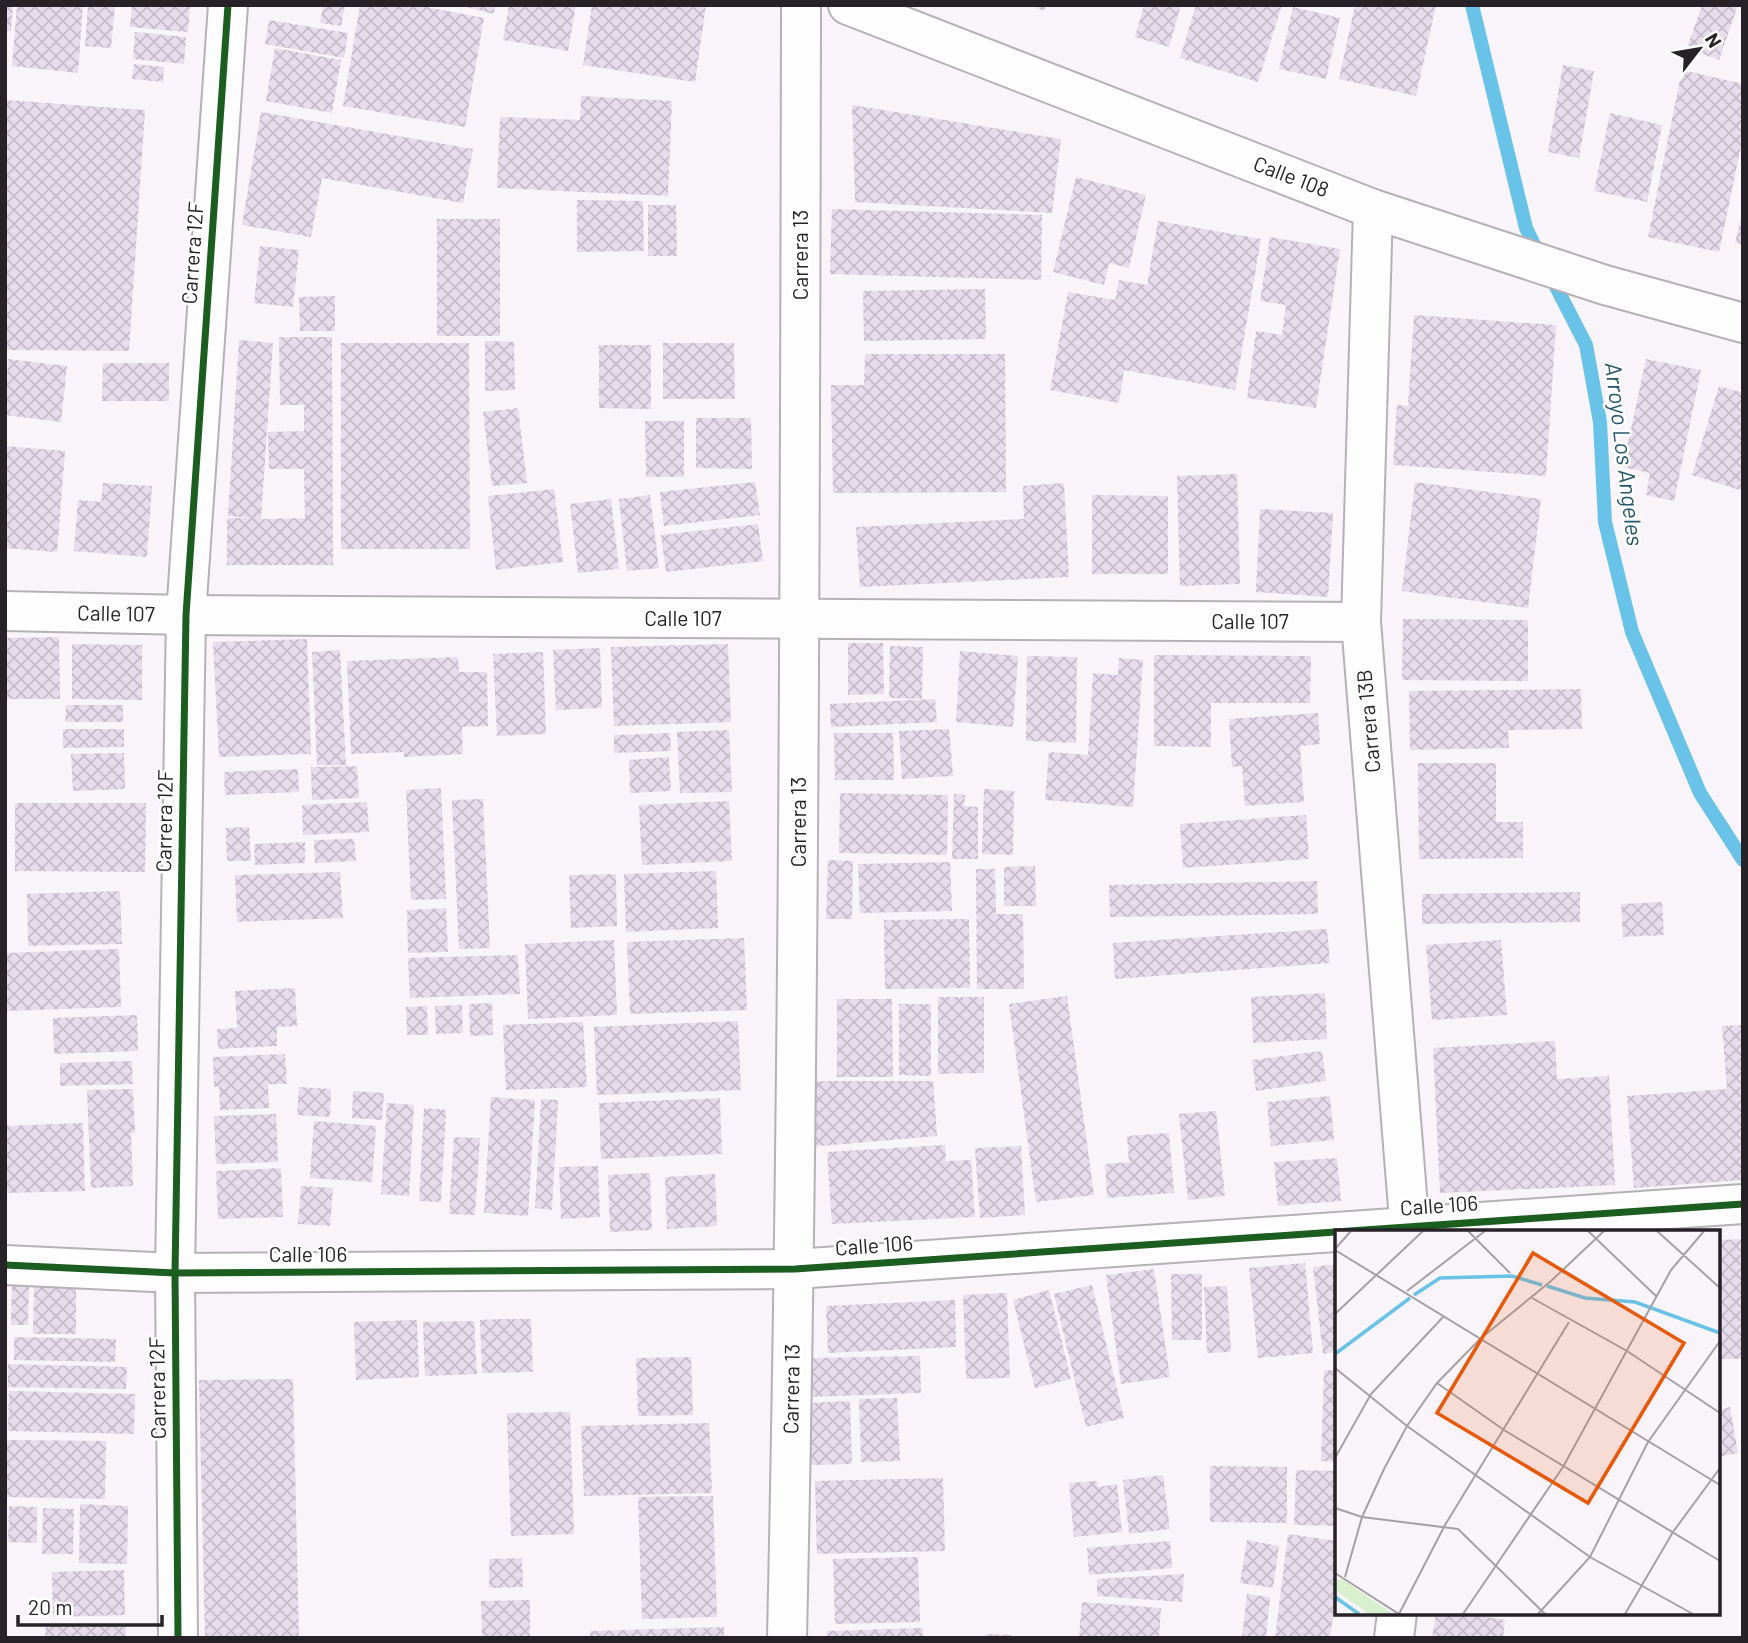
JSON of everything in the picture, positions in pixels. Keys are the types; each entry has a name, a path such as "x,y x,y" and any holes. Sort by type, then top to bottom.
{"street":[{"name":"Carrera 12F","path":"178,1638 175,1273 186,615 228,5"},
{"name":"Carrera 13","path":"787,1638 795,1269 801,5"},
{"name":"Calle 108","path":"848,5 1373,209 1605,285 1743,323"},
{"name":"Carrera 13B","path":"1373,209 1361,622 1410,1229"},
{"name":"Calle 107","path":"5,611 800,620 1361,622"},
{"name":"Calle 106","path":"1410,1229 1743,1204"},
{"name":"Calle 106","path":"5,1265 175,1273 795,1269 1335,1234"},
{"path":"1394,1638 1397,1615"}],"building":[{"path":"5,5 13,5 11,31 5,31"},
{"path":"17,5 83,5 78,73 12,66"},
{"path":"88,5 115,5 111,48 85,46"},
{"path":"132,5 190,5 188,32 130,27"},
{"path":"323,5 345,5 341,26 320,23"},
{"path":"360,5 416,5 484,18 465,127 343,106"},
{"path":"458,5 495,5 494,14"},
{"path":"509,5 576,5 568,51 503,40"},
{"path":"592,5 706,5 695,82 583,65"},
{"path":"1029,5 1046,5 1044,11"},
{"path":"1144,5 1181,5 1169,47 1135,37"},
{"path":"1196,5 1282,5 1258,82 1180,58"},
{"path":"1355,5 1436,5 1416,96 1339,79"},
{"path":"1702,5 1738,5 1719,60 1687,48"},
{"path":"1293,7 1340,18 1326,79 1279,69"},
{"path":"269,20 348,33 344,58 265,44"},
{"path":"135,32 186,37 184,64 133,59"},
{"path":"275,48 341,60 332,113 266,101"},
{"path":"134,64 164,67 163,82 132,79"},
{"path":"1563,65 1594,71 1579,158 1548,152"},
{"path":"1682,70 1743,84 1743,137 1719,252 1648,237"},
{"path":"581,96 672,101 668,196 497,188 500,117 580,120"},
{"path":"5,100 145,110 129,351 5,350"},
{"path":"852,105 1061,139 1052,213 855,202"},
{"path":"261,112 473,149 463,203 322,178 311,237 242,225"},
{"path":"1610,113 1662,125 1647,202 1594,191"},
{"path":"1076,177 1146,195 1129,268 1109,263 1104,285 1053,272"},
{"path":"577,200 643,201 644,251 577,252"},
{"path":"648,205 676,205 677,256 648,256"},
{"path":"832,209 1042,215 1041,280 830,274"},
{"path":"1743,215 1743,245 1735,243"},
{"path":"437,219 500,219 500,336 437,336"},
{"path":"1158,221 1261,239 1235,390 1124,370 1119,403 1050,390 1068,292 1115,300 1119,280 1147,285"},
{"path":"1270,237 1340,249 1316,408 1247,398 1256,331 1282,335 1286,305 1260,301"},
{"path":"260,246 299,250 293,307 254,303"},
{"path":"985,289 986,339 864,341 863,291"},
{"path":"335,296 335,331 300,331 299,297"},
{"path":"1414,315 1556,325 1546,476 1393,465 1397,405 1408,406"},
{"path":"279,337 332,337 333,565 227,565 227,518 253,518 228,516 239,340 273,343 261,519 305,518 304,469 269,469 268,432 304,431 304,405 280,405"},
{"path":"485,341 514,342 515,390 485,391"},
{"path":"341,343 469,343 470,549 341,549"},
{"path":"663,343 734,343 735,399 663,399"},
{"path":"599,345 651,345 651,409 599,408"},
{"path":"865,354 1005,354 1006,492 833,493 831,385 864,385"},
{"path":"8,359 67,366 61,422 5,415"},
{"path":"1646,359 1701,370 1674,501 1646,495 1650,473 1623,467"},
{"path":"103,363 169,363 169,401 102,401"},
{"path":"1719,386 1743,393 1743,491 1692,475"},
{"path":"518,408 527,483 492,486 483,412"},
{"path":"696,418 751,418 752,469 696,468"},
{"path":"645,421 684,421 684,477 646,477"},
{"path":"5,446 65,451 57,552 5,548"},
{"path":"1237,474 1240,584 1180,586 1177,476"},
{"path":"755,482 760,515 664,526 660,492"},
{"path":"1415,482 1541,499 1528,608 1402,591"},
{"path":"103,483 152,486 147,557 74,551 78,500 101,502"},
{"path":"1064,483 1069,577 860,587 856,527 1024,519 1023,486"},
{"path":"554,489 563,562 496,570 488,496"},
{"path":"650,495 659,568 627,571 619,499"},
{"path":"1092,495 1168,496 1168,574 1092,574"},
{"path":"611,499 619,569 578,573 570,504"},
{"path":"1260,509 1333,513 1328,597 1256,592"},
{"path":"758,524 763,561 666,572 661,535"},
{"path":"1403,619 1528,620 1528,681 1402,680"},
{"path":"59,637 60,699 5,699 5,638"},
{"path":"307,639 311,754 219,757 213,642"},
{"path":"848,643 883,643 884,694 848,695"},
{"path":"72,644 142,645 142,700 72,699"},
{"path":"728,644 731,722 614,726 611,647"},
{"path":"890,646 923,647 922,699 889,698"},
{"path":"600,648 602,708 556,710 553,650"},
{"path":"340,650 346,765 317,765 312,652"},
{"path":"960,651 1018,656 1013,727 956,722"},
{"path":"543,652 546,734 497,736 493,654"},
{"path":"1154,655 1311,656 1310,703 1211,703 1211,747 1154,746"},
{"path":"1027,656 1077,657 1076,743 1026,741"},
{"path":"458,657 459,672 487,672 488,726 462,727 463,754 404,757 404,752 351,754 347,661"},
{"path":"1119,658 1143,660 1133,807 1045,800 1049,752 1088,755 1093,673 1118,675"},
{"path":"1581,689 1582,729 1508,730 1509,748 1410,750 1409,691"},
{"path":"935,699 937,722 831,727 830,704"},
{"path":"66,705 123,705 123,722 65,722"},
{"path":"1318,713 1320,744 1300,746 1304,802 1245,806 1242,766 1232,767 1229,719"},
{"path":"63,729 124,729 124,747 63,748"},
{"path":"949,729 953,776 902,779 899,731"},
{"path":"729,730 732,792 680,793 677,732"},
{"path":"670,733 671,751 614,753 614,735"},
{"path":"834,733 893,733 894,780 835,780"},
{"path":"124,753 125,789 73,791 71,754"},
{"path":"669,757 671,791 630,793 629,760"},
{"path":"1418,763 1496,763 1496,822 1523,822 1523,858 1419,859"},
{"path":"357,766 359,798 312,800 311,767"},
{"path":"298,769 299,792 225,795 224,772"},
{"path":"441,788 446,899 411,900 406,790"},
{"path":"984,789 1014,791 1013,855 982,854"},
{"path":"840,793 948,795 947,855 839,853"},
{"path":"954,794 965,795 964,806 978,807 978,859 952,859"},
{"path":"483,799 490,948 459,949 452,800"},
{"path":"729,801 732,861 642,865 639,805"},
{"path":"367,802 369,832 303,835 302,805"},
{"path":"15,803 146,803 145,872 15,871"},
{"path":"1306,815 1309,859 1183,868 1180,824"},
{"path":"249,827 251,861 227,861 226,828"},
{"path":"354,839 356,861 315,863 314,840"},
{"path":"305,842 305,863 255,865 254,844"},
{"path":"828,860 853,861 852,919 826,919"},
{"path":"950,862 952,911 860,913 858,864"},
{"path":"1035,866 1036,906 1004,906 1004,867"},
{"path":"976,869 995,869 996,914 1023,914 1024,989 977,989"},
{"path":"716,871 718,928 626,932 624,874"},
{"path":"340,872 343,918 237,922 235,875"},
{"path":"616,874 617,926 571,928 569,875"},
{"path":"1317,881 1318,914 1110,917 1109,885"},
{"path":"120,891 122,944 28,946 27,894"},
{"path":"1580,892 1580,922 1422,924 1422,894"},
{"path":"1662,902 1664,935 1623,937 1621,904"},
{"path":"446,908 448,952 408,953 407,910"},
{"path":"969,919 970,988 885,989 884,920"},
{"path":"1327,929 1330,963 1115,979 1113,943"},
{"path":"744,938 747,1010 630,1014 627,942"},
{"path":"614,940 617,1015 528,1019 525,944"},
{"path":"1501,940 1507,1015 1432,1020 1426,945"},
{"path":"119,949 121,1007 5,1011 5,953"},
{"path":"518,955 520,994 410,998 408,958"},
{"path":"295,988 297,1026 277,1027 277,1046 218,1049 217,1029 237,1028 235,991"},
{"path":"1325,993 1327,1039 1253,1043 1251,997"},
{"path":"1067,996 1094,1195 1036,1202 1009,1004"},
{"path":"938,997 984,997 984,1073 938,1074"},
{"path":"837,999 892,999 893,1077 837,1077"},
{"path":"492,1003 493,1035 470,1036 469,1004"},
{"path":"899,1004 931,1004 931,1076 899,1075"},
{"path":"462,1005 463,1033 436,1034 435,1006"},
{"path":"427,1006 428,1035 407,1035 406,1007"},
{"path":"137,1015 138,1051 54,1054 53,1018"},
{"path":"738,1021 741,1090 597,1095 594,1027"},
{"path":"583,1022 587,1087 506,1090 503,1025"},
{"path":"1743,1025 1743,1180 1634,1188 1627,1096 1727,1089 1722,1026"},
{"path":"1555,1041 1557,1079 1609,1076 1615,1185 1440,1193 1433,1048"},
{"path":"1322,1051 1326,1081 1256,1091 1252,1060"},
{"path":"285,1054 287,1084 268,1084 269,1108 220,1110 219,1086 214,1087 213,1057"},
{"path":"132,1061 133,1084 60,1086 60,1063"},
{"path":"810,1081 933,1081 937,1136 810,1147"},
{"path":"299,1087 331,1089 330,1117 297,1115"},
{"path":"133,1089 133,1186 91,1188 87,1090"},
{"path":"353,1091 384,1093 382,1120 352,1118"},
{"path":"1330,1096 1334,1140 1271,1146 1267,1102"},
{"path":"491,1097 535,1100 528,1216 484,1213"},
{"path":"720,1098 722,1154 601,1159 599,1103"},
{"path":"541,1099 558,1100 552,1210 535,1208"},
{"path":"387,1103 414,1105 409,1196 381,1194"},
{"path":"424,1108 446,1110 441,1202 419,1201"},
{"path":"1216,1111 1225,1196 1188,1200 1179,1114"},
{"path":"276,1114 278,1162 216,1164 214,1116"},
{"path":"314,1121 376,1126 372,1182 310,1178"},
{"path":"83,1123 85,1191 5,1193 5,1126"},
{"path":"1169,1133 1174,1193 1107,1198 1105,1164 1129,1162 1127,1136"},
{"path":"454,1137 480,1138 475,1215 449,1214"},
{"path":"945,1145 946,1161 971,1160 975,1217 832,1224 827,1152"},
{"path":"1021,1146 1025,1215 980,1218 975,1148"},
{"path":"1337,1158 1341,1201 1278,1206 1274,1162"},
{"path":"598,1166 600,1217 561,1219 559,1167"},
{"path":"281,1168 283,1217 218,1219 216,1171"},
{"path":"650,1173 652,1230 610,1232 608,1175"},
{"path":"715,1174 717,1226 667,1229 665,1177"},
{"path":"301,1186 333,1188 330,1226 298,1224"},
{"path":"1742,1239 1743,1359 1720,1359 1720,1240"},
{"path":"1305,1263 1313,1353 1258,1358 1249,1268"},
{"path":"1335,1264 1335,1352 1323,1354 1313,1267"},
{"path":"1154,1269 1170,1377 1121,1384 1106,1275"},
{"path":"1171,1274 1202,1274 1202,1340 1172,1340"},
{"path":"12,1285 29,1285 28,1325 11,1325"},
{"path":"34,1285 76,1286 76,1334 33,1334"},
{"path":"1092,1285 1124,1418 1086,1427 1054,1294"},
{"path":"1227,1286 1231,1352 1207,1353 1204,1287"},
{"path":"1049,1290 1071,1379 1035,1388 1013,1300"},
{"path":"1007,1293 1010,1378 966,1379 963,1295"},
{"path":"955,1300 956,1347 828,1353 826,1306"},
{"path":"531,1319 533,1372 482,1373 480,1320"},
{"path":"417,1320 419,1377 356,1380 354,1322"},
{"path":"474,1321 477,1374 425,1376 423,1322"},
{"path":"14,1337 116,1339 115,1362 14,1360"},
{"path":"920,1356 921,1393 808,1397 807,1358"},
{"path":"691,1357 693,1415 638,1416 636,1358"},
{"path":"8,1364 127,1367 126,1389 8,1387"},
{"path":"1324,1370 1335,1371 1335,1462 1321,1461"},
{"path":"293,1379 299,1638 205,1638 199,1380"},
{"path":"9,1391 135,1394 134,1434 8,1431"},
{"path":"897,1398 900,1461 861,1462 859,1399"},
{"path":"850,1401 852,1464 809,1465 807,1403"},
{"path":"1730,1407 1738,1453 1720,1457 1720,1410"},
{"path":"570,1412 574,1534 511,1536 507,1413"},
{"path":"709,1423 712,1493 584,1496 581,1426"},
{"path":"5,1440 106,1441 105,1499 5,1497"},
{"path":"1210,1466 1287,1467 1287,1523 1210,1522"},
{"path":"1296,1470 1335,1471 1335,1526 1294,1525"},
{"path":"1163,1475 1170,1529 1129,1534 1123,1480"},
{"path":"943,1478 945,1551 817,1554 815,1481"},
{"path":"1097,1481 1098,1487 1117,1484 1122,1532 1074,1537 1069,1483"},
{"path":"713,1496 717,1617 642,1619 638,1497"},
{"path":"80,1504 128,1506 127,1564 79,1563"},
{"path":"9,1506 37,1507 37,1543 8,1542"},
{"path":"43,1508 74,1509 73,1554 42,1554"},
{"path":"1288,1534 1335,1541 1335,1602 1330,1638 1275,1638"},
{"path":"1247,1540 1279,1546 1273,1588 1240,1583"},
{"path":"1170,1541 1172,1568 1089,1575 1087,1548"},
{"path":"918,1557 920,1622 835,1624 833,1559"},
{"path":"522,1558 523,1587 489,1588 489,1559"},
{"path":"124,1570 125,1615 53,1617 52,1572"},
{"path":"1184,1574 1182,1602 1097,1596 1097,1579"},
{"path":"1247,1594 1270,1597 1266,1638 1242,1638"},
{"path":"530,1600 530,1638 482,1638 481,1601"},
{"path":"1082,1602 1161,1608 1159,1638 1079,1636"},
{"path":"1436,1615 1475,1615 1505,1620 1503,1638 1432,1638"},
{"path":"46,1624 126,1625 126,1638 45,1638"},
{"path":"724,1627 724,1638 590,1638 590,1631"},
{"path":"923,1628 923,1638 827,1638 827,1631"},
{"path":"985,1634 1011,1635 1011,1638 985,1638"}],"waterway":[{"name":"Arroyo Los Angeles","path":"1472,5 1526,228 1540,257"},
{"name":"Arroyo Los Angeles","path":"1550,275 1586,345 1600,422 1605,522 1632,632 1700,793 1743,860"}],"cycle path":[{"path":"178,1638 175,1273 186,615 228,5"},
{"path":"1364,1230 1743,1204"},
{"path":"5,1265 175,1273 795,1269 1335,1232"}]}
